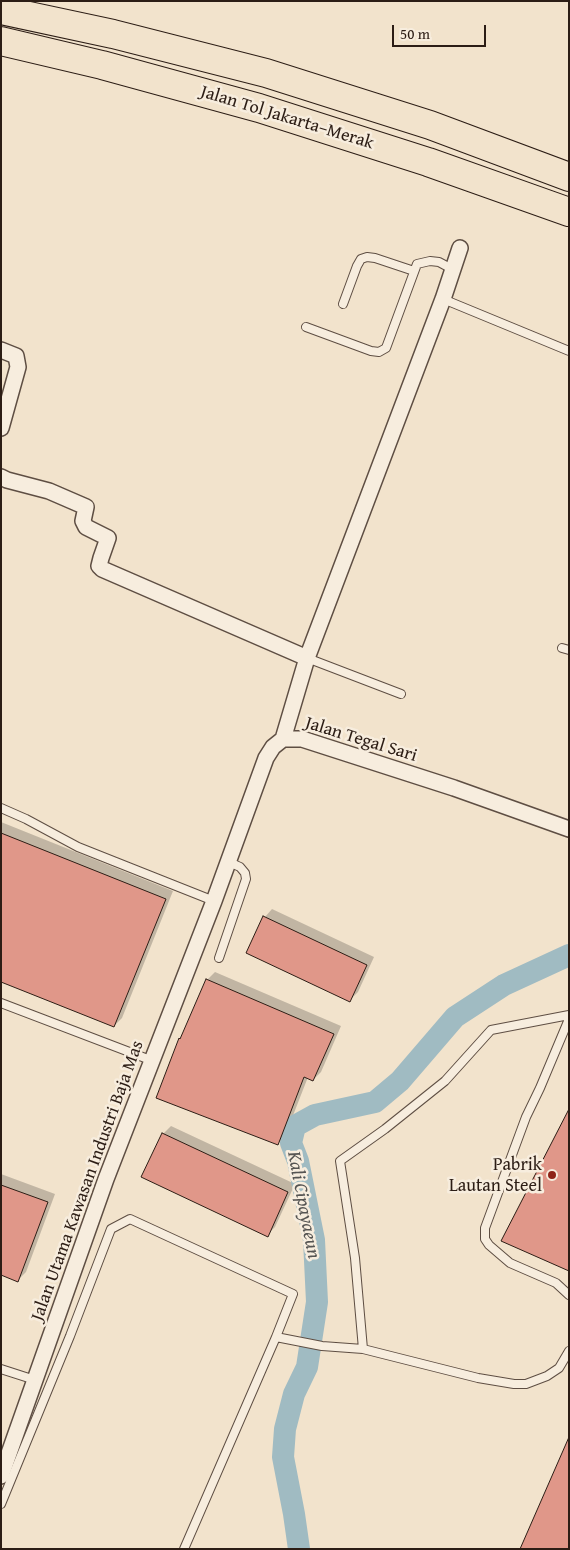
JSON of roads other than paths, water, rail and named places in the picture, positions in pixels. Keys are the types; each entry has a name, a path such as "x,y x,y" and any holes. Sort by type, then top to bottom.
{"highway":[{"name":"Jalan Tol Jakarta–Merak","path":"1,10 113,34 266,73 430,125 569,177"},
{"name":"Jalan Tol Jakarta–Merak","path":"1,41 102,65 259,108 428,162 569,212"}],"street":[{"path":"283,739 308,658 443,300 460,248"},
{"path":"1,350 16,356 18,366 1,428"},
{"path":"1,477 49,491 86,508 83,521 86,526 108,538 99,566 102,569 308,658"},
{"name":"Jalan Tegal Sari","path":"214,901 266,758 273,747 283,739 302,738 454,788 569,830"},
{"name":"Jalan Utama Kawasan Industri Baja Mas","path":"1,1476 106,1179 214,901"}],"lane":[{"path":"343,304 361,259 375,258 414,271"},
{"path":"306,327 371,351 380,352 386,348 389,341 417,264 430,261 439,262 452,269"},
{"path":"443,300 569,351"},
{"path":"308,658 401,694"},
{"path":"1,808 78,847 214,901"},
{"path":"219,958 246,879 246,873 240,867 228,862"},
{"path":"1,1003 152,1061"},
{"path":"363,1348 356,1258 340,1161 445,1081 491,1030 569,1015"},
{"path":"569,1019 526,1118 485,1228 485,1239 489,1245 510,1263 556,1283 569,1295"},
{"path":"1,1504 70,1336 111,1229 130,1219 293,1294 184,1549"},
{"path":"276,1337 322,1346 363,1348 478,1378 514,1384 526,1384 547,1376 559,1368 569,1351"},
{"path":"1,1369 35,1380"}],"waterway":[{"name":"Kali Cipayaeun","path":"299,1549 283,1457 285,1429 294,1394 307,1367 317,1302 314,1240 298,1161 291,1143 295,1126 315,1115 375,1102 400,1081 455,1017 504,985 569,955"}],"place":[{"name":"Pabrik Lautan Steel","path":"552,1175"}]}
